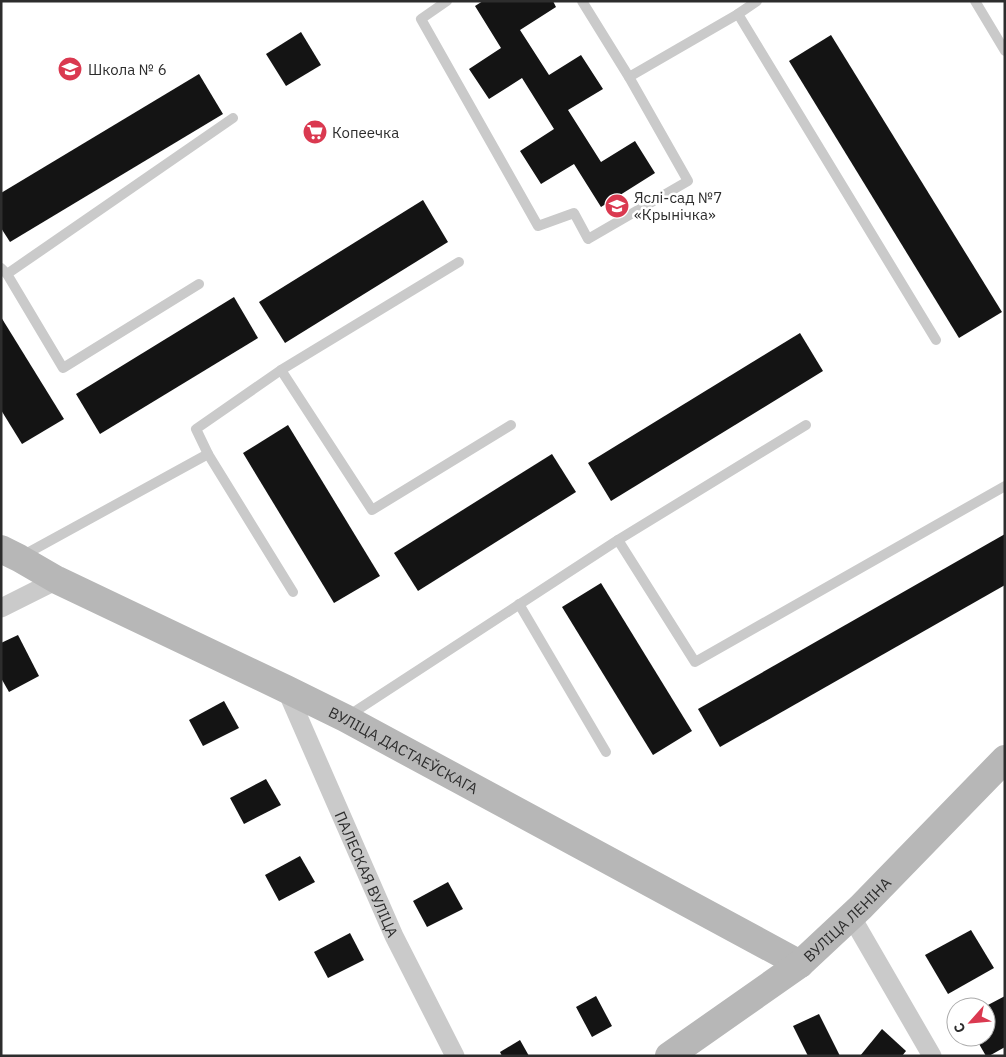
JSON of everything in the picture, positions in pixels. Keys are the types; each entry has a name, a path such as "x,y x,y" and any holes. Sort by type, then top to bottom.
{"street":[{"name":"ВУЛІЦА ДАСТАЕЎСКАГА","path":"10,553 57,580 345,718 800,964"},
{"path":"1,608 57,580"},
{"name":"ПАЛЕСКАЯ ВУЛІЦА","path":"286,689 394,936 455,1056"},
{"name":"ВУЛІЦА ЛЕНІНА","path":"668,1056 800,964 851,916 1005,759"},
{"path":"851,916 932,1056"}],"lane":[{"path":"447,1 421,19 538,226 574,213 588,239 688,181 582,1"},
{"path":"629,78 738,14 756,1"},
{"path":"975,1 1005,51"},
{"path":"738,14 936,340"},
{"path":"199,284 63,368 4,271 233,118"},
{"path":"293,592 208,454 196,429 281,370 459,262"},
{"path":"281,370 372,510 511,425"},
{"path":"345,718 618,540 806,425"},
{"path":"10,553 208,454"},
{"path":"618,540 695,662 1005,486"},
{"path":"519,604 606,752"}],"building":[{"path":"483,1 553,1 556,7 520,30 549,75 581,55 603,89 568,110 601,162 635,141 655,173 601,207 574,164 541,184 520,151 554,129 522,78 489,99 469,69 501,48 475,6"},
{"path":"301,32 321,65 286,86 266,54"},
{"path":"831,35 1002,312 959,338 789,61"},
{"path":"199,74 223,114 10,242 1,228 1,193"},
{"path":"423,200 448,242 285,343 259,302"},
{"path":"234,297 258,338 100,434 76,394"},
{"path":"1,317 64,419 22,444 1,410"},
{"path":"800,333 823,371 611,501 588,463"},
{"path":"288,425 380,576 334,603 243,453"},
{"path":"552,454 576,492 418,591 394,553"},
{"path":"1005,534 1005,585 720,747 698,709"},
{"path":"601,583 692,731 653,755 562,607"},
{"path":"18,635 39,676 9,692 1,678 1,643"},
{"path":"224,701 239,728 203,746 189,720"},
{"path":"266,779 281,805 244,824 230,798"},
{"path":"300,856 315,882 279,901 265,875"},
{"path":"448,882 463,909 427,927 413,901"},
{"path":"971,930 994,968 948,994 925,955"},
{"path":"350,933 364,960 328,978 314,952"},
{"path":"596,996 612,1026 592,1037 576,1007"},
{"path":"1005,996 1005,1047 986,1056 981,1047 996,1047 996,1001"},
{"path":"819,1014 840,1056 808,1056 793,1026"},
{"path":"882,1029 906,1051 902,1056 860,1056"},
{"path":"520,1040 529,1056 502,1056 500,1052"}],"place":[{"name":"Школа № 6","path":"70,69"},
{"name":"Копеечка","path":"315,132"},
{"name":"Яслі-сад №7 «Крынічка»","path":"617,206"}]}
